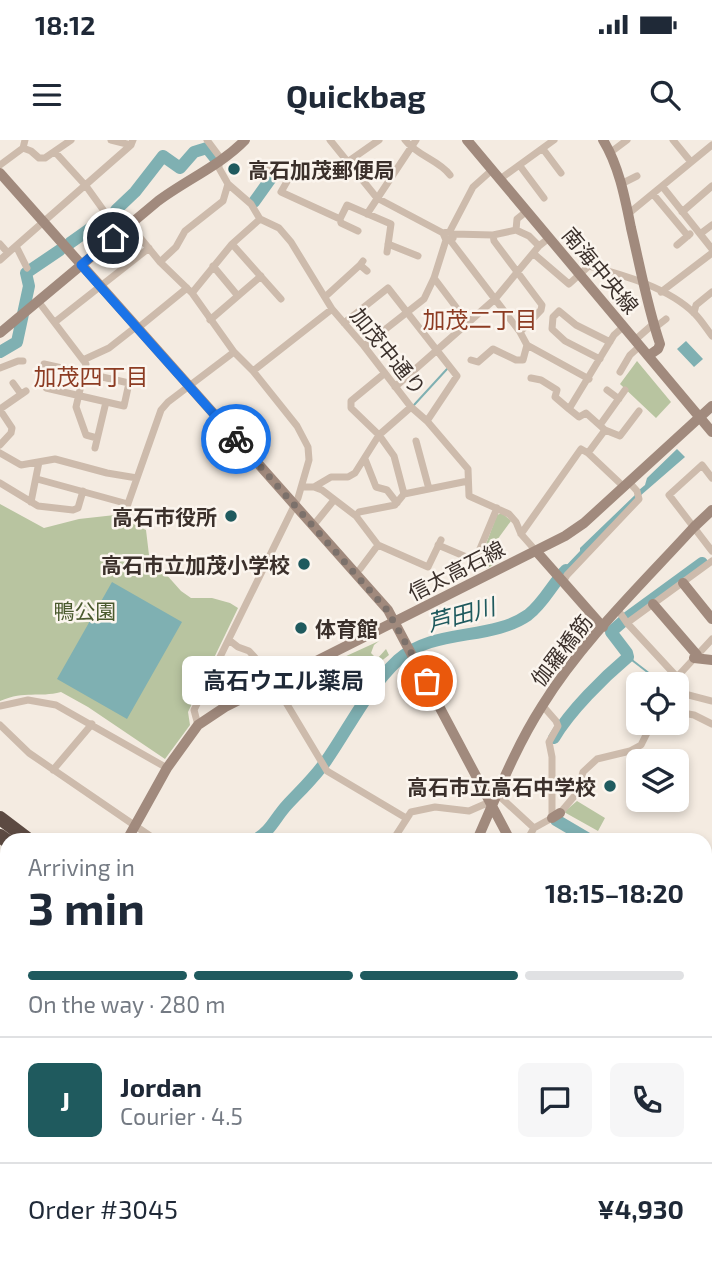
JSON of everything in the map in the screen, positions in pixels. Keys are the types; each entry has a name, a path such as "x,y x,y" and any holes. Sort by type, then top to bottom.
{"highway":[{"path":"0,818 20,833"}],"street":[{"path":"0,166 24,144 39,158 45,158 71,140"},
{"path":"111,140 132,142"},
{"path":"0,333 129,224 184,182 231,154 245,140"},
{"path":"330,140 377,198 448,235 527,345 589,379"},
{"path":"263,168 289,178 311,180 323,176 379,140"},
{"path":"405,140 448,172 452,162"},
{"path":"367,214 416,140"},
{"name":"南海中央線","path":"467,140 706,424"},
{"path":"500,179 554,140"},
{"path":"603,140 611,152 621,184 660,344 658,349 648,356"},
{"path":"611,152 627,140"},
{"path":"673,140 691,162"},
{"name":"加茂中通り","path":"209,141 228,184 251,204 260,219 279,228 291,242 332,309 411,407 427,421 468,469 468,496 509,514 536,551"},
{"path":"0,260 86,186 132,142"},
{"path":"628,214 712,145"},
{"path":"543,149 561,173"},
{"path":"55,152 86,186 104,211 129,224 160,262 189,290 234,352 253,371 303,436 309,460 302,487 194,710 198,725"},
{"path":"520,166 544,198"},
{"path":"364,346 424,299 448,235 473,187 492,170"},
{"path":"0,173 387,610 506,833"},
{"path":"621,184 637,176"},
{"path":"289,178 281,192 340,219 341,223 358,232"},
{"path":"160,262 176,247 186,231 223,201 228,184"},
{"path":"661,292 712,251 662,186"},
{"path":"682,212 712,186"},
{"path":"653,194 688,236"},
{"path":"340,219 347,205 391,225 388,248 418,256"},
{"path":"516,230 517,219 527,211"},
{"path":"83,360 109,348 189,290 232,244 260,219"},
{"path":"677,244 712,225"},
{"path":"448,235 493,235 516,230 529,236 539,246"},
{"path":"493,235 494,241 517,274 542,305 541,310 520,332"},
{"path":"395,387 495,299 539,246 549,238"},
{"path":"0,244 8,253"},
{"path":"232,244 281,299"},
{"path":"16,246 27,268"},
{"path":"55,322 149,248"},
{"path":"534,254 569,284 589,266 643,282 694,313 712,335"},
{"path":"326,296 363,265"},
{"path":"213,267 238,296"},
{"path":"210,320 261,276"},
{"path":"434,278 468,324"},
{"path":"344,323 388,288 457,376 427,421"},
{"path":"694,313 696,305 712,292"},
{"path":"38,301 86,364 76,407 86,435 97,438"},
{"path":"253,371 332,309"},
{"path":"600,359 565,341 552,329 554,317 559,311 576,325 610,342"},
{"path":"620,372 637,343 651,326 666,319"},
{"path":"569,409 614,335 624,326"},
{"path":"471,360 478,362 493,349 516,360 523,360 527,345"},
{"path":"124,515 161,410 234,352"},
{"path":"0,368 23,361"},
{"path":"44,364 129,383 124,406 78,396 46,388 42,376 44,364"},
{"path":"385,373 351,401 351,408 379,435 394,456 404,494"},
{"path":"531,378 541,380 557,390 555,397 579,417 586,413 603,427 621,436 638,416"},
{"path":"0,445 12,430 0,410 23,392 13,383"},
{"path":"607,390 619,399"},
{"path":"587,453 625,390"},
{"path":"95,447 106,402"},
{"name":"信太高石線","path":"131,833 167,768 198,725 225,707 536,551 584,523 632,489 706,424 712,406"},
{"path":"314,487 331,477 348,477 355,473 379,435 411,407"},
{"path":"416,442 429,489"},
{"path":"521,534 581,449 632,489 639,499 567,575 560,579"},
{"path":"0,453 21,465 55,459 107,474 137,478"},
{"path":"365,459 376,487 387,490 397,503"},
{"path":"30,502 39,462"},
{"path":"712,478 702,465 669,495 712,551"},
{"path":"37,479 128,504"},
{"path":"356,516 359,512 397,503 404,494 468,481"},
{"path":"0,483 41,507 75,510 83,491"},
{"path":"302,487 322,490 356,516 378,545 428,567 439,542 471,559 477,556 497,508"},
{"path":"317,521 334,500"},
{"name":"伽羅橋筋","path":"480,833 542,705 575,659 603,627 624,618 694,527 712,510"},
{"path":"360,569 378,545"},
{"path":"536,551 603,627"},
{"path":"668,672 624,618 653,604 712,561"},
{"path":"683,583 712,619"},
{"path":"653,604 696,657 712,660"},
{"path":"683,672 712,639"},
{"path":"229,640 249,651 267,671 327,771 406,818"},
{"path":"689,695 712,701"},
{"path":"0,706 28,700 46,702 92,724 167,768"},
{"path":"542,705 558,726 549,742 556,816"},
{"path":"689,714 712,724"},
{"path":"53,770 92,724"},
{"path":"0,725 29,753 145,833"},
{"path":"531,833 534,828 556,816 578,793 583,772 597,759 641,746 646,735"},
{"path":"497,794 534,828"},
{"path":"397,833 411,812 435,807 469,811 485,804 492,806"}],"green space":[{"path":"637,361 671,402 656,418 620,384"},
{"name":"鴨公園","path":"0,504 44,528 79,519 115,515 146,530 149,555 181,591 191,598 212,598 238,608 188,712 190,725 165,759 61,692 17,696 0,701"},
{"path":"502,513 511,521 497,540 493,565 486,569 478,565 497,515"},
{"path":"379,641 371,653 377,659 386,649 389,655 375,666 362,684 347,687 348,678 355,676 355,672 346,673 340,668 333,669 331,663"},
{"path":"577,801 605,818 598,831 564,812"}],"water":[{"path":"686,341 703,359 694,367 677,349"},
{"path":"677,449 685,457 640,496 639,490 645,485 647,478"},
{"path":"636,494 637,498 563,577 559,573 580,548"},
{"path":"112,582 182,622 127,719 57,679"}],"waterway":[{"path":"116,210 135,192 163,156 180,168 194,152 207,148 215,158"},
{"path":"254,202 274,174"},
{"path":"70,243 108,216"},
{"path":"0,352 17,342 29,286 26,273 60,250"},
{"path":"414,405 447,369"},
{"path":"554,738 588,695 628,657 611,632 702,563"},
{"name":"芦田川","path":"263,833 322,767 368,696 398,660 427,643 497,628 528,615 566,570"},
{"path":"628,657 647,672"},
{"path":"556,820 578,833"}],"way so far":[{"path":"236,439 387,610 427,681"}],"place":[{"name":"高石加茂郵便局","path":"234,169"},
{"name":"高石市役所","path":"231,516"},
{"name":"高石市立加茂小学校","path":"304,564"},
{"name":"体育館","path":"301,628"},
{"name":"高石ウエル薬局","path":"427,681"},
{"name":"高石市立高石中学校","path":"610,786"}],"district":[{"name":"加茂二丁目","path":"480,319"},
{"name":"加茂四丁目","path":"91,376"}],"route":[{"path":"113,238 81,265 236,439"}]}
